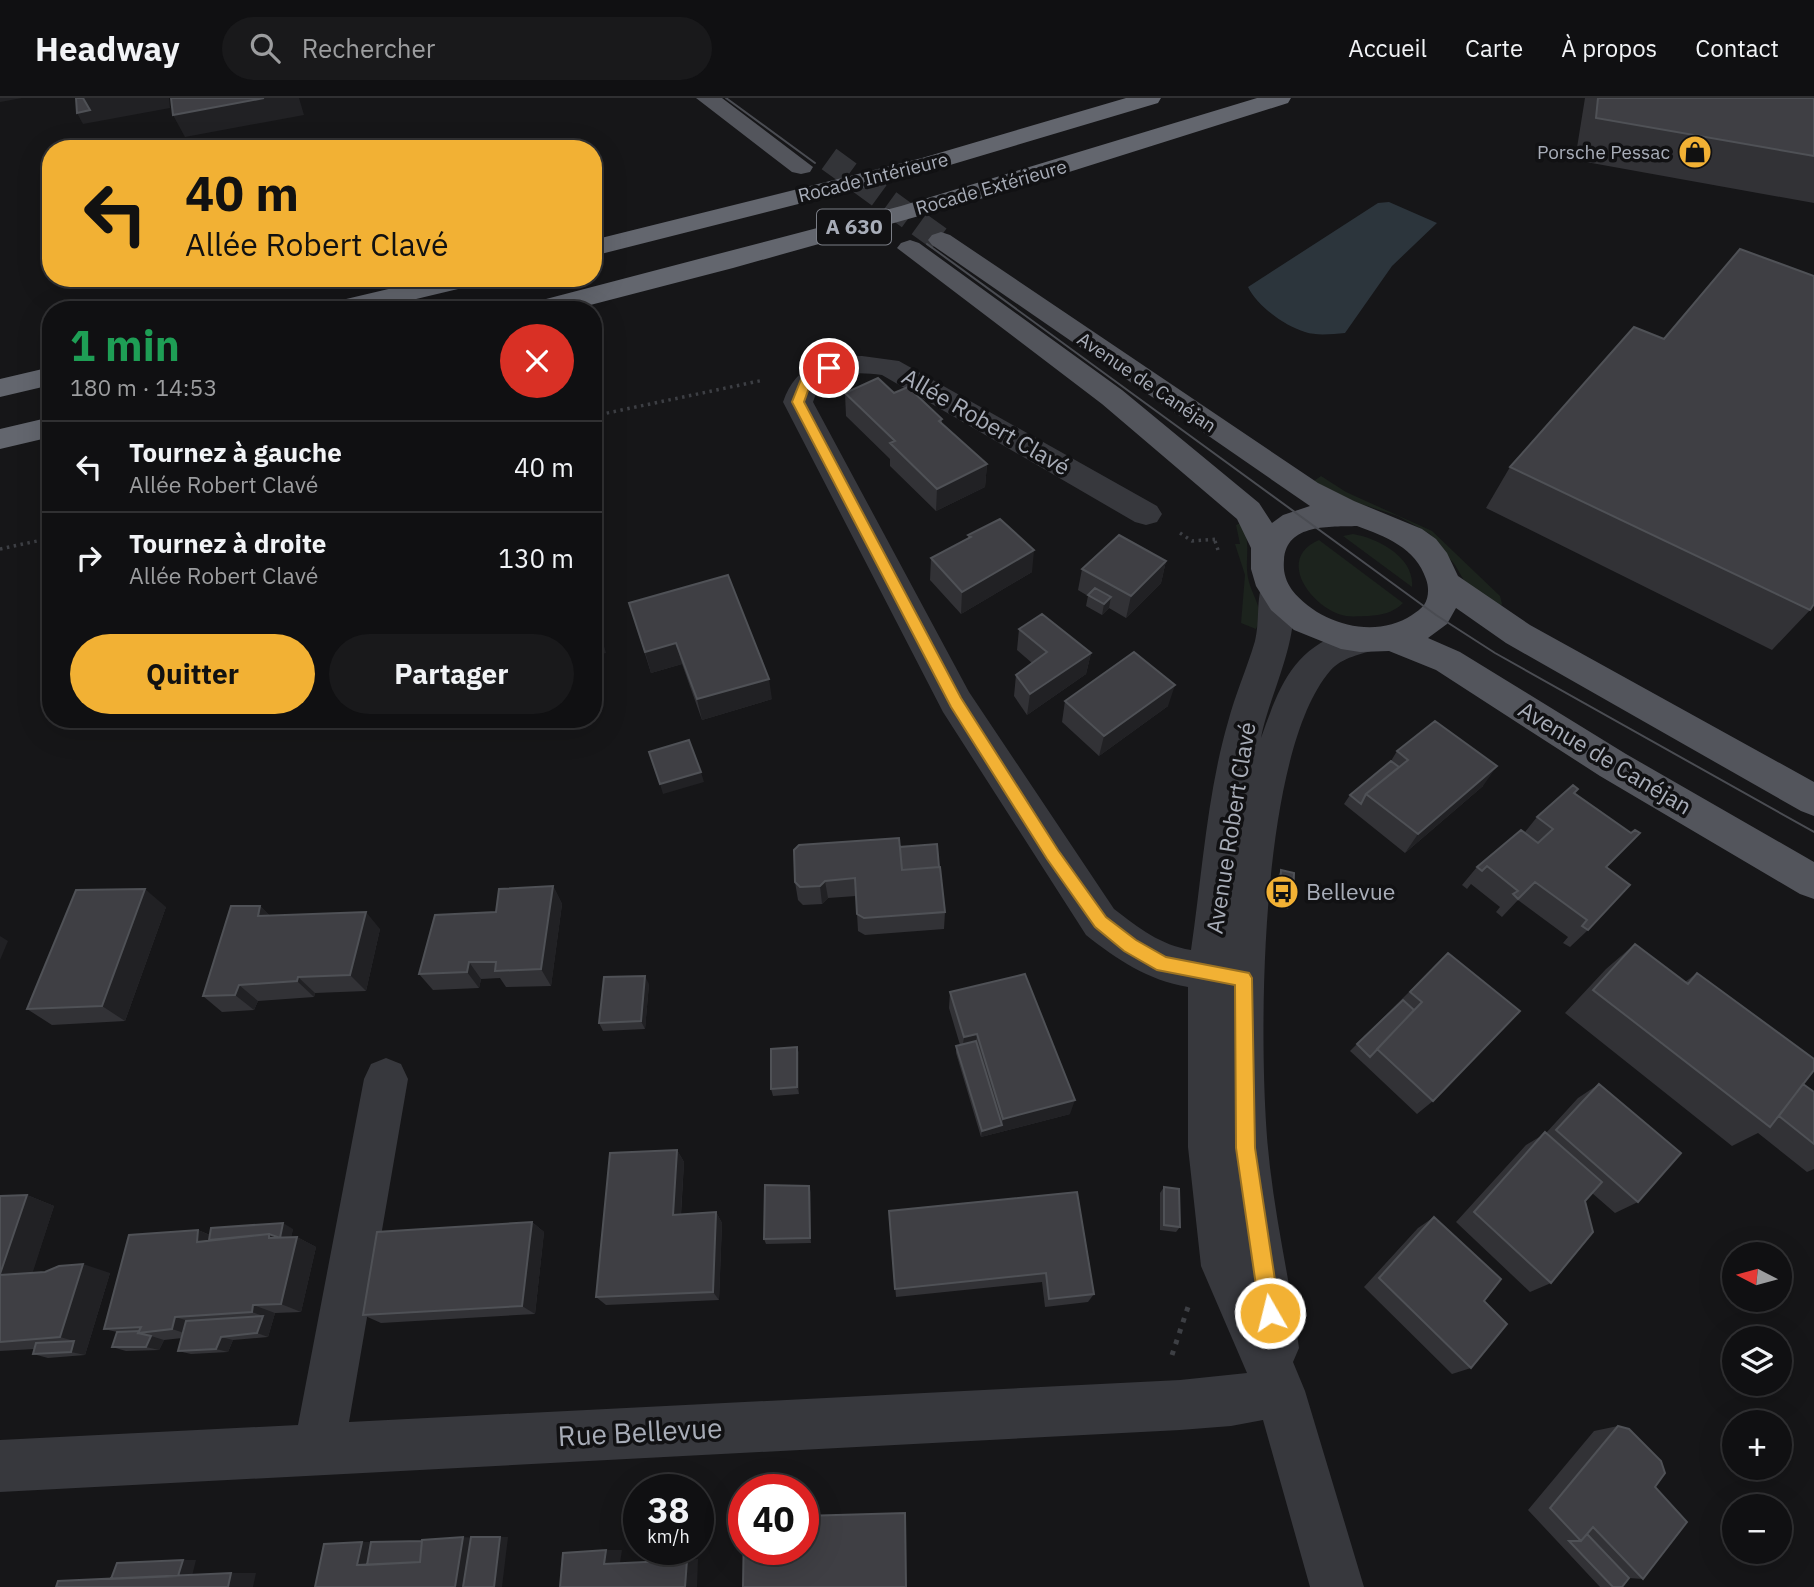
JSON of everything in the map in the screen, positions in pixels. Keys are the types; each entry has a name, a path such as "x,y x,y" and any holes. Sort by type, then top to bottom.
{"highway":[{"name":"Rocade Intérieure","path":"602,245 931,163 1150,98"},
{"name":"Rocade Extérieure","path":"573,301 930,206 1168,135 1280,98"},
{"path":"373,301 432,287"},
{"path":"0,388 42,378"},
{"path":"0,439 42,429"}],"main road":[{"path":"707,98 810,159 743,98"},
{"name":"Avenue de Canéjan","path":"941,240 1325,501 1358,515 1382,521 1415,540 1438,565 1444,583 1518,634 1814,800"},
{"name":"Avenue de Canéjan","path":"910,248 1112,397 1248,511 1261,529 1268,552 1267,571 1275,592 1291,610 1312,625 1338,635 1380,639 1448,661 1613,765 1814,882"},
{"name":"Avenue de Canéjan","path":"1268,552 1275,538 1287,527 1303,519 1329,514 1358,515"},
{"path":"1380,639 1418,630 1436,615 1443,600 1444,583"}],"street":[{"name":"Allée Robert Clavé","path":"806,379 840,366 864,363 889,367 1146,514"},
{"path":"806,379 798,402 956,702 1053,855 1100,922 1130,945 1163,964 1226,975"},
{"name":"Avenue Robert Clavé","path":"1226,975 1232,796 1245,724 1277,617 1275,592"},
{"name":"Avenue Robert Clavé","path":"1337,1587 1280,1391 1225,1266 1210,1147 1207,1044 1226,975 1279,733 1291,702 1318,661 1332,650 1380,639"},
{"path":"319,1449 386,1079"},
{"name":"Rue Bellevue","path":"0,1466 1180,1405 1231,1401 1280,1391"}],"path":[{"path":"602,414 743,383 782,378 806,379"},
{"path":"1146,514 1192,541 1227,539"},
{"path":"0,549 42,540"}],"shaded area":[{"path":"1389,202 1437,223 1392,266 1345,333 1314,334 1297,329 1272,314 1252,294 1248,287 1378,203"},
{"path":"1321,476 1346,492 1432,531 1500,596 1502,604 1498,608 1469,589 1455,565 1430,534 1398,516 1343,498 1314,481"},
{"path":"1241,523 1246,538 1249,582 1259,611 1256,629 1241,623 1245,575 1235,544 1240,544 1236,525"},
{"path":"1353,534 1383,545 1401,558 1411,576 1412,587 1343,536"},
{"path":"1319,540 1403,603 1387,613 1373,616 1346,616 1322,605 1304,584 1299,572 1299,560 1306,549"}],"building":[{"path":"76,98 83,98 90,110 77,113"},
{"path":"171,98 264,98 173,115"},
{"path":"1598,98 1814,98 1814,156 1596,118"},
{"path":"1740,249 1814,276 1814,604 1810,610 1510,467 1634,327 1664,339"},
{"path":"878,378 894,393 908,387 942,419 939,421 987,464 937,489 890,443 895,441 845,393"},
{"path":"1000,519 1034,550 962,592 931,558"},
{"path":"1119,535 1166,561 1131,596 1082,569"},
{"path":"728,575 769,679 697,699 676,643 645,652 629,603"},
{"path":"1095,588 1111,597 1104,604 1088,595"},
{"path":"1042,614 1091,653 1030,694 1016,675 1047,652 1019,629"},
{"path":"1134,652 1175,685 1104,736 1065,701"},
{"path":"1435,721 1497,766 1418,834 1366,794 1408,760 1397,751"},
{"path":"689,740 701,772 660,784 649,752"},
{"path":"1391,761 1399,767 1366,794 1361,804 1350,795"},
{"path":"1573,785 1578,789 1574,793 1631,833 1635,830 1640,833 1606,867 1630,885 1588,930 1582,926 1587,920 1535,882 1518,899 1513,894 1518,891 1487,866 1482,871 1477,867 1521,830 1538,843 1553,829 1537,817"},
{"path":"899,838 902,870 940,867 945,912 864,918 857,914 855,878 825,881 820,886 800,887 795,882 794,850 799,845"},
{"path":"937,844 939,867 902,870 900,847"},
{"path":"1281,870 1294,873 1293,900 1280,898"},
{"path":"553,886 541,969 495,971 496,962 469,962 467,972 419,974 435,915 496,912 499,889"},
{"path":"145,889 102,1006 27,1009 76,890"},
{"path":"231,906 260,906 258,916 366,912 350,975 298,977 297,981 239,985 235,995 203,996"},
{"path":"1635,944 1688,984 1697,973 1814,1059 1814,1070 1770,1127 1593,990"},
{"path":"1448,953 1520,1011 1433,1101 1377,1049 1422,1002 1410,992"},
{"path":"1025,974 1075,1100 1003,1119 977,1034 964,1037 950,992"},
{"path":"645,976 641,1021 599,1023 604,977"},
{"path":"1403,1000 1414,1010 1370,1057 1357,1044"},
{"path":"976,1041 1002,1125 982,1131 956,1046"},
{"path":"797,1047 797,1087 771,1089 771,1049"},
{"path":"1599,1084 1681,1153 1638,1202 1556,1130"},
{"path":"1803,1084 1814,1092 1814,1144 1779,1116"},
{"path":"1545,1132 1602,1182 1585,1201 1593,1232 1551,1283 1474,1212"},
{"path":"677,1150 673,1215 716,1212 713,1292 596,1297 610,1153"},
{"path":"765,1185 809,1186 810,1238 764,1239"},
{"path":"1164,1187 1179,1189 1180,1227 1164,1225"},
{"path":"1077,1192 1094,1294 1049,1299 1046,1273 895,1289 889,1211"},
{"path":"27,1195 0,1274 0,1196"},
{"path":"1434,1217 1501,1279 1484,1301 1507,1324 1471,1368 1379,1278"},
{"path":"532,1222 522,1306 363,1315 377,1232"},
{"path":"283,1223 280,1238 269,1234 209,1240 211,1228"},
{"path":"198,1230 197,1242 269,1234 269,1238 297,1237 281,1304 253,1305 252,1312 175,1317 172,1329 138,1333 141,1327 104,1329 129,1235"},
{"path":"83,1264 60,1337 0,1342 0,1275 45,1272 59,1266"},
{"path":"263,1316 257,1333 221,1337 216,1349 178,1351 186,1321"},
{"path":"139,1331 138,1333 151,1336 146,1347 112,1347 117,1332"},
{"path":"74,1341 71,1352 33,1354 36,1343"},
{"path":"1618,1426 1629,1429 1661,1461 1665,1473 1655,1487 1687,1522 1643,1579 1593,1527 1581,1541 1550,1508"},
{"path":"905,1513 906,1587 743,1587 743,1565 819,1565 819,1516"},
{"path":"1587,1534 1629,1578 1622,1587 1613,1587 1569,1541 1581,1541"},
{"path":"463,1537 455,1587 315,1587 324,1544 362,1542 357,1565 420,1562 422,1540"},
{"path":"471,1537 500,1537 494,1587 463,1587"},
{"path":"422,1541 420,1562 367,1565 371,1542"},
{"path":"606,1550 604,1564 687,1565 685,1587 560,1587 563,1553"},
{"path":"183,1560 178,1576 111,1579 117,1563"},
{"path":"231,1573 228,1587 56,1587 58,1581"}],"tunnel":[{"path":"829,159 941,240"}],"tram line":[{"path":"726,98 815,163"},
{"path":"927,244 1436,615 1495,653 1814,832"}],"place":[{"name":"Porsche Pessac","path":"1695,152"},
{"name":"Bellevue","path":"1282,892"}],"route":[{"path":"829,368 806,379 798,402 956,702 1053,855 1100,922 1130,945 1163,964 1243,978 1245,1148 1270,1313"}]}
